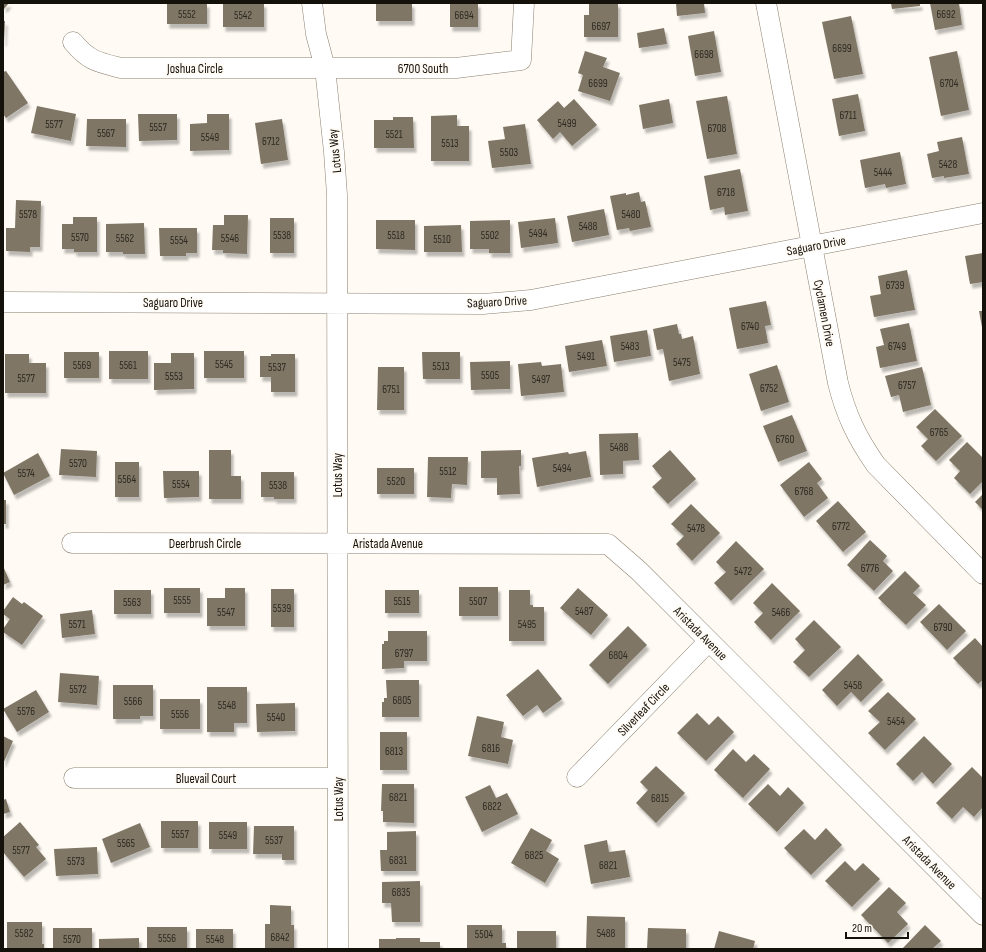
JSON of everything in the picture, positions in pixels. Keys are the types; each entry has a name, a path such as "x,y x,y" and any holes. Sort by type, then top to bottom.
{"street":[{"name":"Lotus Way","path":"312,3 316,34 325,68 338,195 338,949"},
{"name":"6700 South","path":"325,68 456,68 521,60 524,3"},
{"name":"Cyclamen Drive","path":"766,3 838,383 851,424 876,465 983,574"},
{"name":"Joshua Circle","path":"73,42 83,54 98,62 121,68 325,68"},
{"name":"Saguaro Drive","path":"3,302 338,302 483,304 531,300 983,213"},
{"name":"Deerbrush Circle","path":"72,543 337,542"},
{"name":"Aristada Avenue","path":"337,542 608,544 639,571 983,915"},
{"name":"Silverleaf Circle","path":"577,777 709,641"},
{"name":"Bluevail Court","path":"74,778 338,778"}],"building":[{"path":"3,3 9,3 4,9"},
{"path":"167,3 207,3 207,24 167,24"},
{"path":"223,3 264,3 264,27 223,27"},
{"path":"376,3 412,3 412,21 376,21"},
{"path":"450,3 478,3 478,27 450,27"},
{"path":"589,3 618,3 618,37 584,37 584,15 589,15"},
{"path":"676,3 704,3 705,13 677,16"},
{"path":"891,3 920,3 920,6 892,9"},
{"path":"930,3 959,3 962,25 935,30"},
{"path":"851,16 863,74 834,79 822,22"},
{"path":"3,21 5,21 4,42 3,42"},
{"path":"664,28 667,44 639,48 637,33"},
{"path":"714,31 721,72 695,76 688,36"},
{"path":"585,51 607,58 603,67 620,73 610,101 578,91 583,75 578,73"},
{"path":"957,51 969,110 941,116 929,57"},
{"path":"6,71 28,103 6,118 3,114 3,72"},
{"path":"858,94 865,131 839,136 832,99"},
{"path":"727,96 737,154 707,159 696,101"},
{"path":"574,99 597,125 572,146 560,132 553,139 537,120 558,101 564,108"},
{"path":"669,99 673,123 643,129 639,105"},
{"path":"37,106 76,114 71,141 31,133"},
{"path":"138,114 177,114 177,140 139,141"},
{"path":"207,114 229,114 229,150 190,151 190,124 207,123"},
{"path":"457,115 457,126 469,126 469,161 431,161 431,116"},
{"path":"393,117 413,117 414,148 374,148 374,120 393,120"},
{"path":"87,119 126,119 126,147 86,146"},
{"path":"282,119 288,160 261,164 255,123"},
{"path":"525,124 531,164 492,168 488,141 505,139 503,127"},
{"path":"962,137 969,174 944,178 944,176 932,178 927,154 939,151 937,142"},
{"path":"900,152 906,184 886,188 885,184 865,188 860,160"},
{"path":"740,169 748,211 725,215 724,207 710,210 704,176"},
{"path":"639,192 641,202 645,201 651,227 630,231 629,228 617,230 610,196"},
{"path":"16,200 41,201 40,247 30,247 30,252 6,251 6,228 15,228"},
{"path":"604,209 609,235 572,242 567,216"},
{"path":"224,215 248,215 247,254 223,253 223,250 212,250 213,225 224,225"},
{"path":"73,217 97,217 97,252 74,252 74,249 62,249 62,224 73,224"},
{"path":"270,218 294,218 294,253 270,253"},
{"path":"555,218 558,243 521,248 518,222"},
{"path":"376,220 415,220 415,250 376,249"},
{"path":"510,220 510,253 489,253 489,249 470,249 470,221"},
{"path":"144,223 145,254 106,252 106,224"},
{"path":"461,225 462,252 424,252 424,226"},
{"path":"159,228 197,228 197,253 186,253 186,256 160,256"},
{"path":"983,253 983,282 970,284 965,256"},
{"path":"907,270 915,310 874,317 870,296 881,294 878,276"},
{"path":"766,301 771,325 765,326 768,343 737,349 729,308"},
{"path":"979,311 983,311 983,327 982,327"},
{"path":"909,323 917,361 880,368 876,347 884,345 880,329"},
{"path":"677,324 679,334 681,334 682,339 693,336 700,374 669,381 663,349 657,350 653,329"},
{"path":"647,330 651,356 614,362 610,336"},
{"path":"602,340 607,366 569,372 565,346"},
{"path":"109,351 148,351 148,379 109,379"},
{"path":"204,351 244,351 244,378 204,378"},
{"path":"64,352 99,352 99,378 64,378"},
{"path":"422,352 460,352 460,379 423,379"},
{"path":"171,353 194,353 194,389 154,390 154,363 171,363"},
{"path":"5,354 29,354 29,363 46,363 46,393 5,393"},
{"path":"271,354 295,354 295,392 271,392 271,377 260,377 260,356 271,356"},
{"path":"510,361 510,389 471,390 470,362"},
{"path":"541,362 542,366 561,364 564,392 521,396 518,364"},
{"path":"777,365 789,402 761,411 749,374"},
{"path":"378,367 404,367 404,410 377,410"},
{"path":"922,367 931,405 903,412 899,395 891,397 885,376"},
{"path":"935,409 962,436 936,461 921,446 928,439 916,427"},
{"path":"792,415 807,451 778,462 763,426"},
{"path":"638,433 639,460 623,461 623,474 600,475 599,434"},
{"path":"967,442 983,458 983,481 970,494 954,478 960,471 949,460"},
{"path":"61,449 97,451 96,477 59,475"},
{"path":"209,450 231,450 231,476 241,476 241,499 209,499"},
{"path":"521,450 521,466 519,466 520,494 497,495 497,478 481,478 481,451"},
{"path":"670,450 696,479 668,504 652,487 662,478 652,466"},
{"path":"586,451 591,477 537,487 532,458 568,452 569,454"},
{"path":"38,453 50,476 14,495 3,473"},
{"path":"428,457 468,457 467,485 452,484 451,498 427,497"},
{"path":"115,462 139,462 139,497 115,497"},
{"path":"809,462 822,479 817,483 828,498 804,517 780,485"},
{"path":"377,468 414,468 414,494 377,494"},
{"path":"163,471 199,471 199,497 164,498"},
{"path":"261,472 294,472 294,499 274,499 274,497 261,497"},
{"path":"983,494 983,510 975,502"},
{"path":"3,500 6,500 6,524 3,524"},
{"path":"838,501 866,532 843,552 816,521"},
{"path":"691,504 720,533 692,561 676,544 684,536 671,524"},
{"path":"870,540 887,556 883,561 893,571 874,591 847,565"},
{"path":"736,541 764,569 731,601 714,583 726,572 716,562"},
{"path":"3,566 10,582 3,585"},
{"path":"905,571 920,586 913,593 926,605 906,625 878,598"},
{"path":"772,583 800,611 771,640 754,622 763,613 753,603"},
{"path":"459,587 498,587 498,616 459,616"},
{"path":"164,588 200,588 200,613 164,613"},
{"path":"225,588 245,588 245,626 207,626 207,598 225,598"},
{"path":"578,588 608,615 591,635 560,608"},
{"path":"271,589 294,589 294,627 271,627"},
{"path":"114,590 151,590 151,614 114,614"},
{"path":"385,590 419,590 419,613 385,613"},
{"path":"509,590 530,590 530,605 533,605 533,607 544,607 544,641 509,641"},
{"path":"13,597 22,604 24,602 43,616 22,645 3,632 3,629 10,619 3,614 3,611"},
{"path":"939,604 966,631 947,650 920,622"},
{"path":"92,610 95,634 62,638 60,614"},
{"path":"814,620 841,647 809,677 793,662 805,650 795,639"},
{"path":"628,626 647,645 608,684 589,665"},
{"path":"388,631 427,631 427,661 404,661 404,668 382,669 382,644 384,644 384,641 388,641"},
{"path":"975,638 983,647 983,680 978,684 953,658"},
{"path":"858,654 883,680 861,702 851,692 837,706 822,690"},
{"path":"538,669 562,699 543,713 537,705 523,716 506,695"},
{"path":"60,673 99,676 97,705 58,702"},
{"path":"386,680 419,680 419,717 382,717 382,702 384,702 384,698 387,698"},
{"path":"113,685 153,685 153,716 140,716 140,719 113,719"},
{"path":"207,687 247,687 247,723 234,723 234,732 207,732"},
{"path":"36,690 49,712 17,732 3,709"},
{"path":"888,692 916,719 885,750 868,733 880,722 868,711"},
{"path":"160,699 200,699 200,729 160,729"},
{"path":"295,703 295,731 257,732 256,704"},
{"path":"697,713 709,725 718,716 734,732 706,761 677,733"},
{"path":"477,716 504,722 501,737 513,740 508,764 468,756"},
{"path":"380,732 407,732 407,770 380,770"},
{"path":"3,736 13,741 3,764"},
{"path":"924,736 952,764 933,784 922,772 913,781 896,764"},
{"path":"733,749 746,762 754,754 770,769 743,798 714,770"},
{"path":"656,766 685,793 656,823 636,803 648,790 640,782"},
{"path":"972,767 983,778 983,807 974,817 963,807 952,819 936,803"},
{"path":"382,784 414,784 414,823 383,822 383,811 381,811"},
{"path":"768,784 780,796 788,787 804,803 777,832 748,804"},
{"path":"490,785 496,798 507,793 518,814 482,832 465,797"},
{"path":"6,799 10,812 3,814 3,800"},
{"path":"161,821 198,821 198,848 161,848"},
{"path":"20,822 39,845 36,847 46,859 24,877 3,852 3,837"},
{"path":"209,822 247,822 247,849 209,849"},
{"path":"140,823 150,847 111,863 102,839"},
{"path":"254,826 294,826 294,860 282,860 282,854 253,854"},
{"path":"531,828 552,840 546,851 559,859 545,883 511,863"},
{"path":"826,828 842,845 811,875 784,848 804,829 815,840"},
{"path":"416,831 416,871 381,871 380,850 387,850 387,832"},
{"path":"607,840 609,852 625,850 630,877 591,884 584,845"},
{"path":"97,847 98,874 56,876 54,849"},
{"path":"845,861 855,871 863,863 880,879 852,907 825,881"},
{"path":"420,881 420,922 392,922 391,903 382,903 382,882"},
{"path":"889,887 906,903 897,912 908,924 888,943 861,915"},
{"path":"270,905 291,906 291,925 294,925 294,949 265,949 265,924 270,924"},
{"path":"587,916 625,917 625,949 586,949"},
{"path":"7,922 42,922 42,944 44,944 44,949 7,948"},
{"path":"467,925 502,925 502,943 506,943 506,949 467,949"},
{"path":"925,925 941,941 932,949 902,949"},
{"path":"147,927 187,927 187,949 147,949"},
{"path":"53,928 92,928 92,949 53,949"},
{"path":"648,928 686,929 686,949 647,949"},
{"path":"196,929 233,929 233,949 196,949"},
{"path":"517,931 556,931 556,949 517,949"},
{"path":"719,931 755,941 753,949 714,949"},
{"path":"139,938 139,949 99,949 99,939"},
{"path":"420,938 420,942 440,942 440,949 379,949 379,939"}]}
